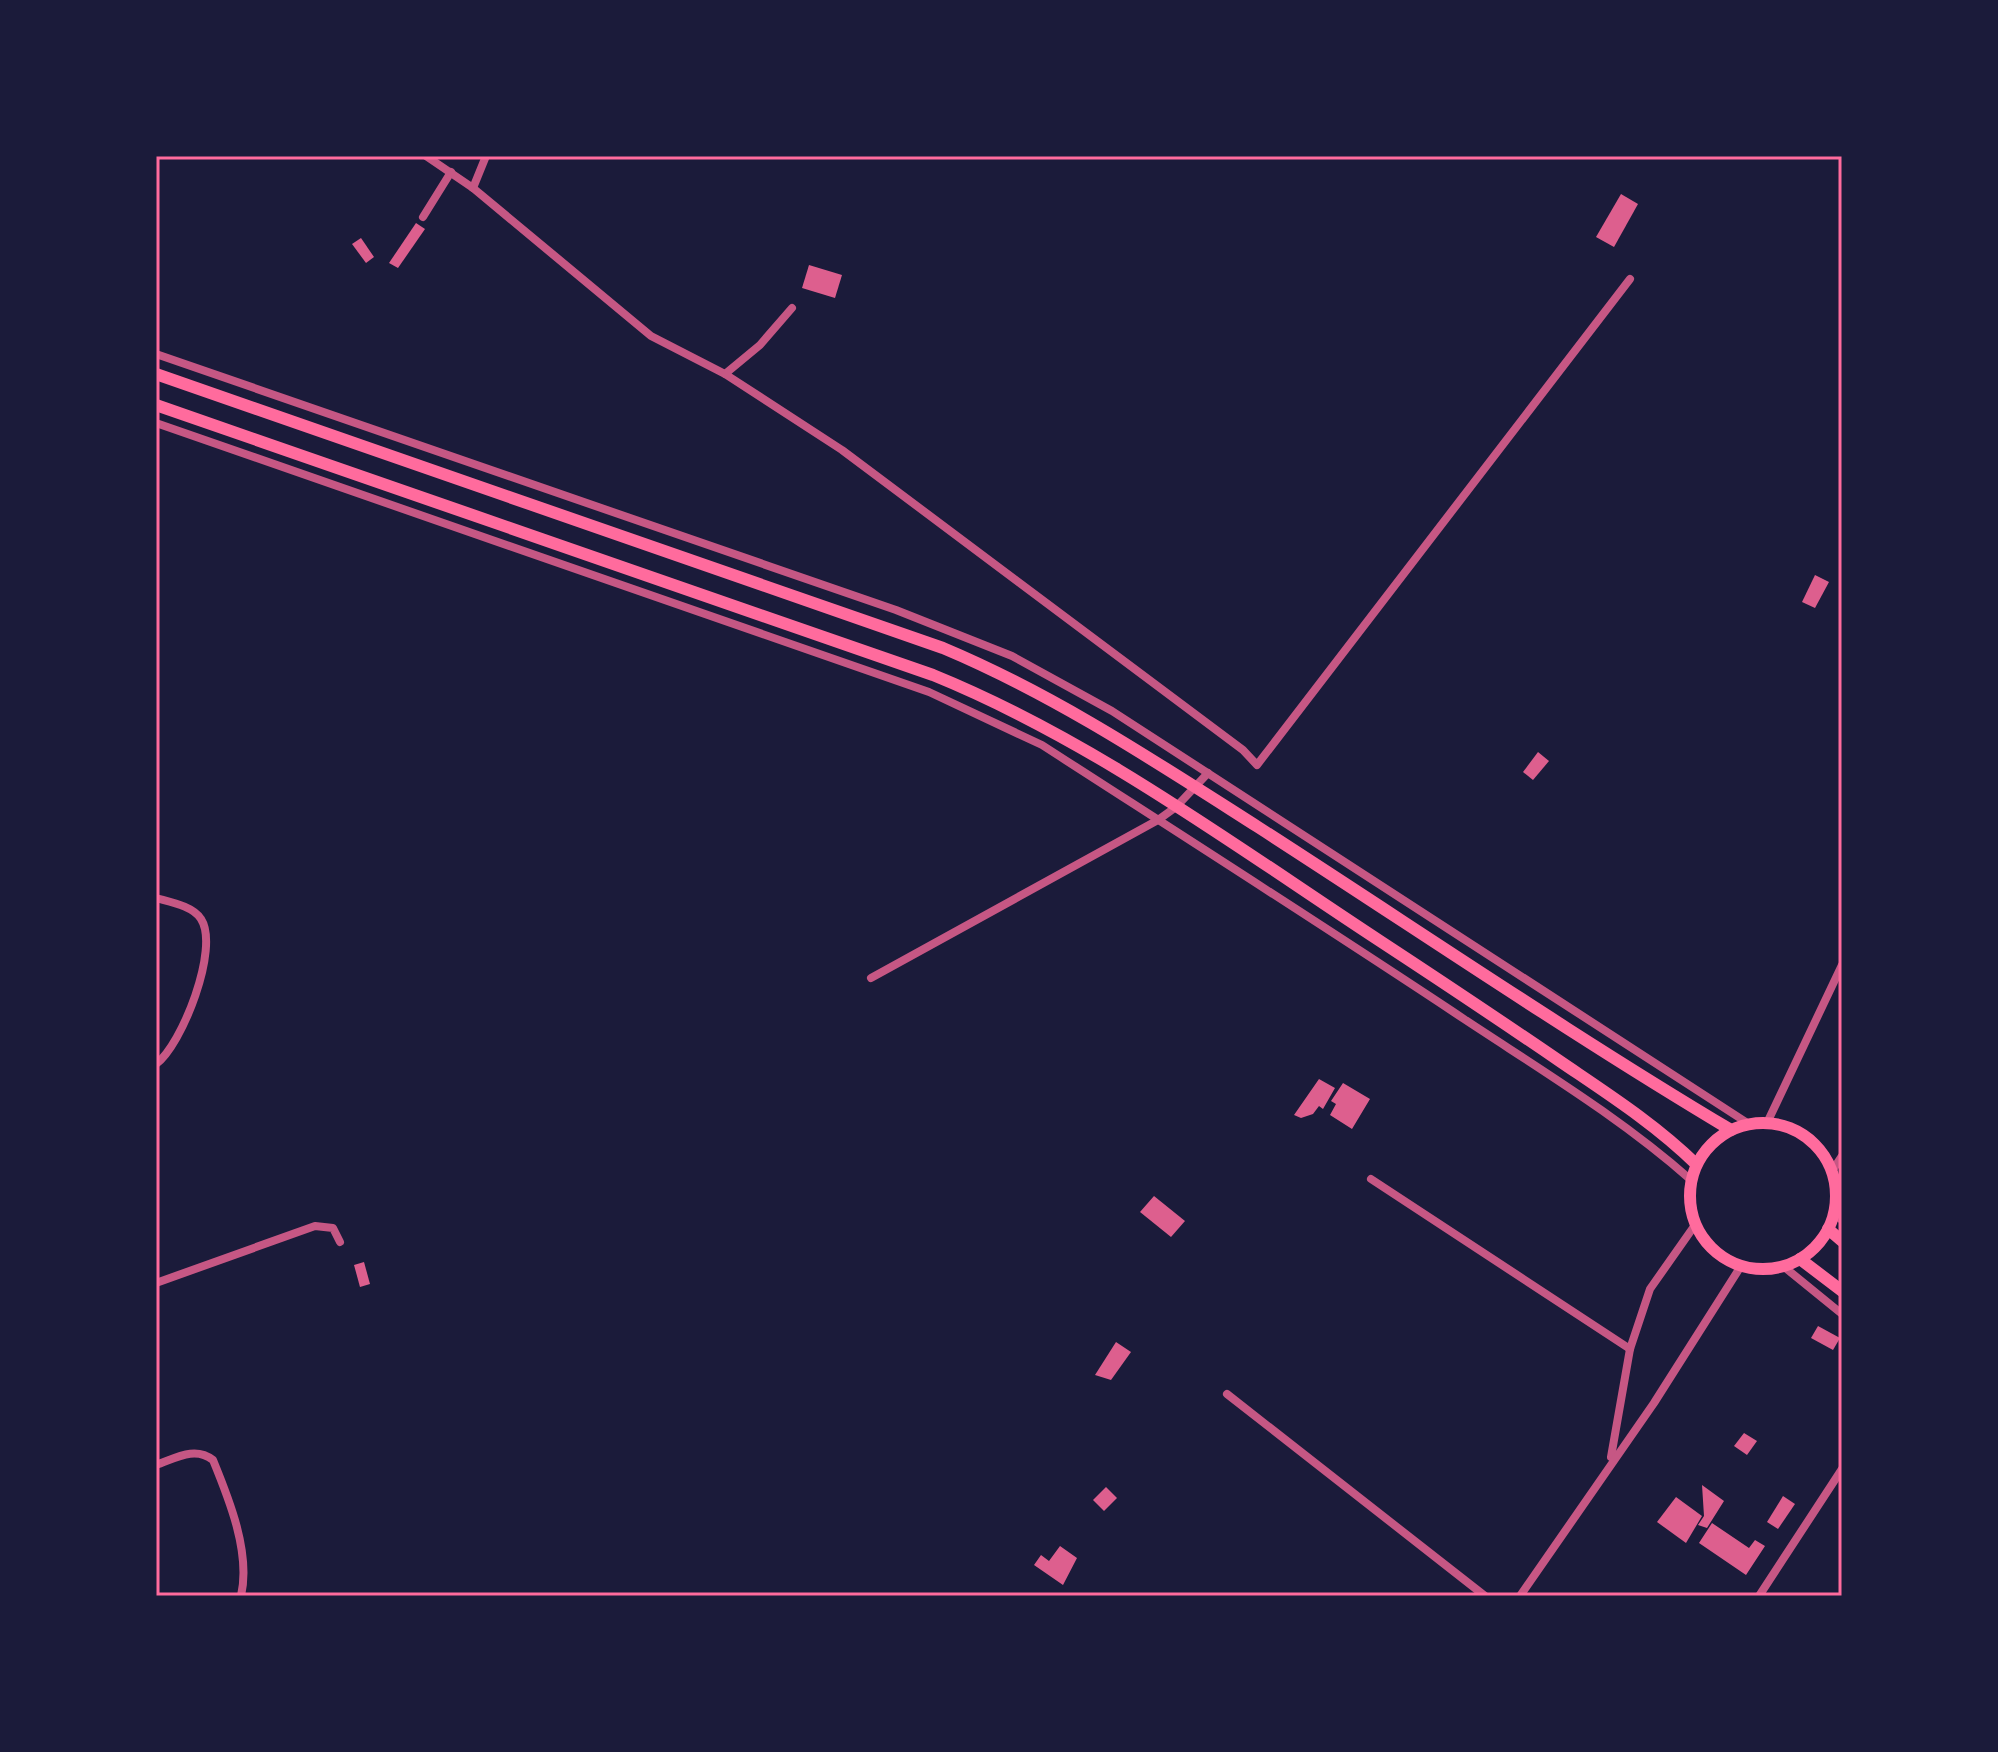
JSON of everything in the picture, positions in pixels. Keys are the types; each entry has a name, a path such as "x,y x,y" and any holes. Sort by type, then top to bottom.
{"main road":[{"path":"156,374 943,648 1057,701 1731,1130"},
{"path":"156,405 933,675 1039,722 1176,807 1647,1121 1696,1164"},
{"path":"1767,1123 1807,1137 1832,1171 1839,1197 1838,1217 1816,1246 1800,1259 1783,1266 1741,1266 1719,1254 1695,1225 1690,1202 1691,1180 1696,1164 1711,1144 1731,1130 1749,1124 1767,1123"},
{"path":"1828,1229 1842,1241"},
{"path":"1800,1259 1842,1291"}],"street":[{"path":"426,156 473,188 651,336 725,374 842,450 1243,750 1257,765 1630,279"},
{"path":"473,188 486,156"},
{"path":"423,217 451,172"},
{"path":"725,374 760,345 792,308"},
{"path":"156,354 959,634 1066,683 1749,1124"},
{"path":"156,423 929,692 1042,745 1600,1110 1656,1149 1691,1180"},
{"path":"871,978 1158,820 1176,807 1208,773"},
{"path":"156,898 191,910 201,919 207,943 183,1028 156,1064"},
{"path":"1767,1123 1842,965"},
{"path":"1832,1171 1842,1156"},
{"path":"1371,1179 1630,1349"},
{"path":"1610,1462 1630,1349 1650,1289 1695,1225"},
{"path":"156,1283 315,1226 333,1228 340,1242"},
{"path":"1520,1596 1610,1462 1654,1403 1741,1266"},
{"path":"1783,1266 1842,1314"},
{"path":"1227,1394 1485,1596"},
{"path":"156,1465 193,1452 204,1453 213,1460 237,1535 243,1583 241,1596"},
{"path":"1759,1596 1842,1469"}],"building":[{"path":"1621,194 1638,204 1614,247 1596,237"},
{"path":"416,223 425,229 398,268 389,263"},
{"path":"361,238 374,257 366,263 352,244"},
{"path":"809,265 842,275 835,298 802,288"},
{"path":"1815,575 1829,582 1815,608 1802,602"},
{"path":"1538,752 1549,761 1533,780 1523,772"},
{"path":"1319,1079 1335,1088 1323,1109 1319,1106 1313,1114 1301,1118 1294,1115"},
{"path":"1343,1083 1370,1099 1352,1129 1330,1115 1336,1104 1331,1101"},
{"path":"1154,1196 1185,1221 1171,1237 1140,1212"},
{"path":"364,1262 370,1284 360,1287 354,1265"},
{"path":"1818,1326 1840,1338 1833,1350 1811,1338"},
{"path":"1116,1342 1131,1352 1111,1380 1095,1375"},
{"path":"1744,1433 1757,1441 1747,1455 1734,1446"},
{"path":"1702,1485 1724,1501 1707,1528 1698,1525 1704,1516"},
{"path":"1106,1487 1117,1498 1104,1511 1093,1500"},
{"path":"1783,1496 1795,1504 1778,1529 1767,1522"},
{"path":"1676,1497 1702,1516 1686,1543 1657,1522"},
{"path":"1712,1523 1749,1548 1755,1540 1765,1546 1746,1575 1699,1543"},
{"path":"1060,1546 1077,1558 1063,1585 1034,1565 1041,1555 1049,1561"}]}
